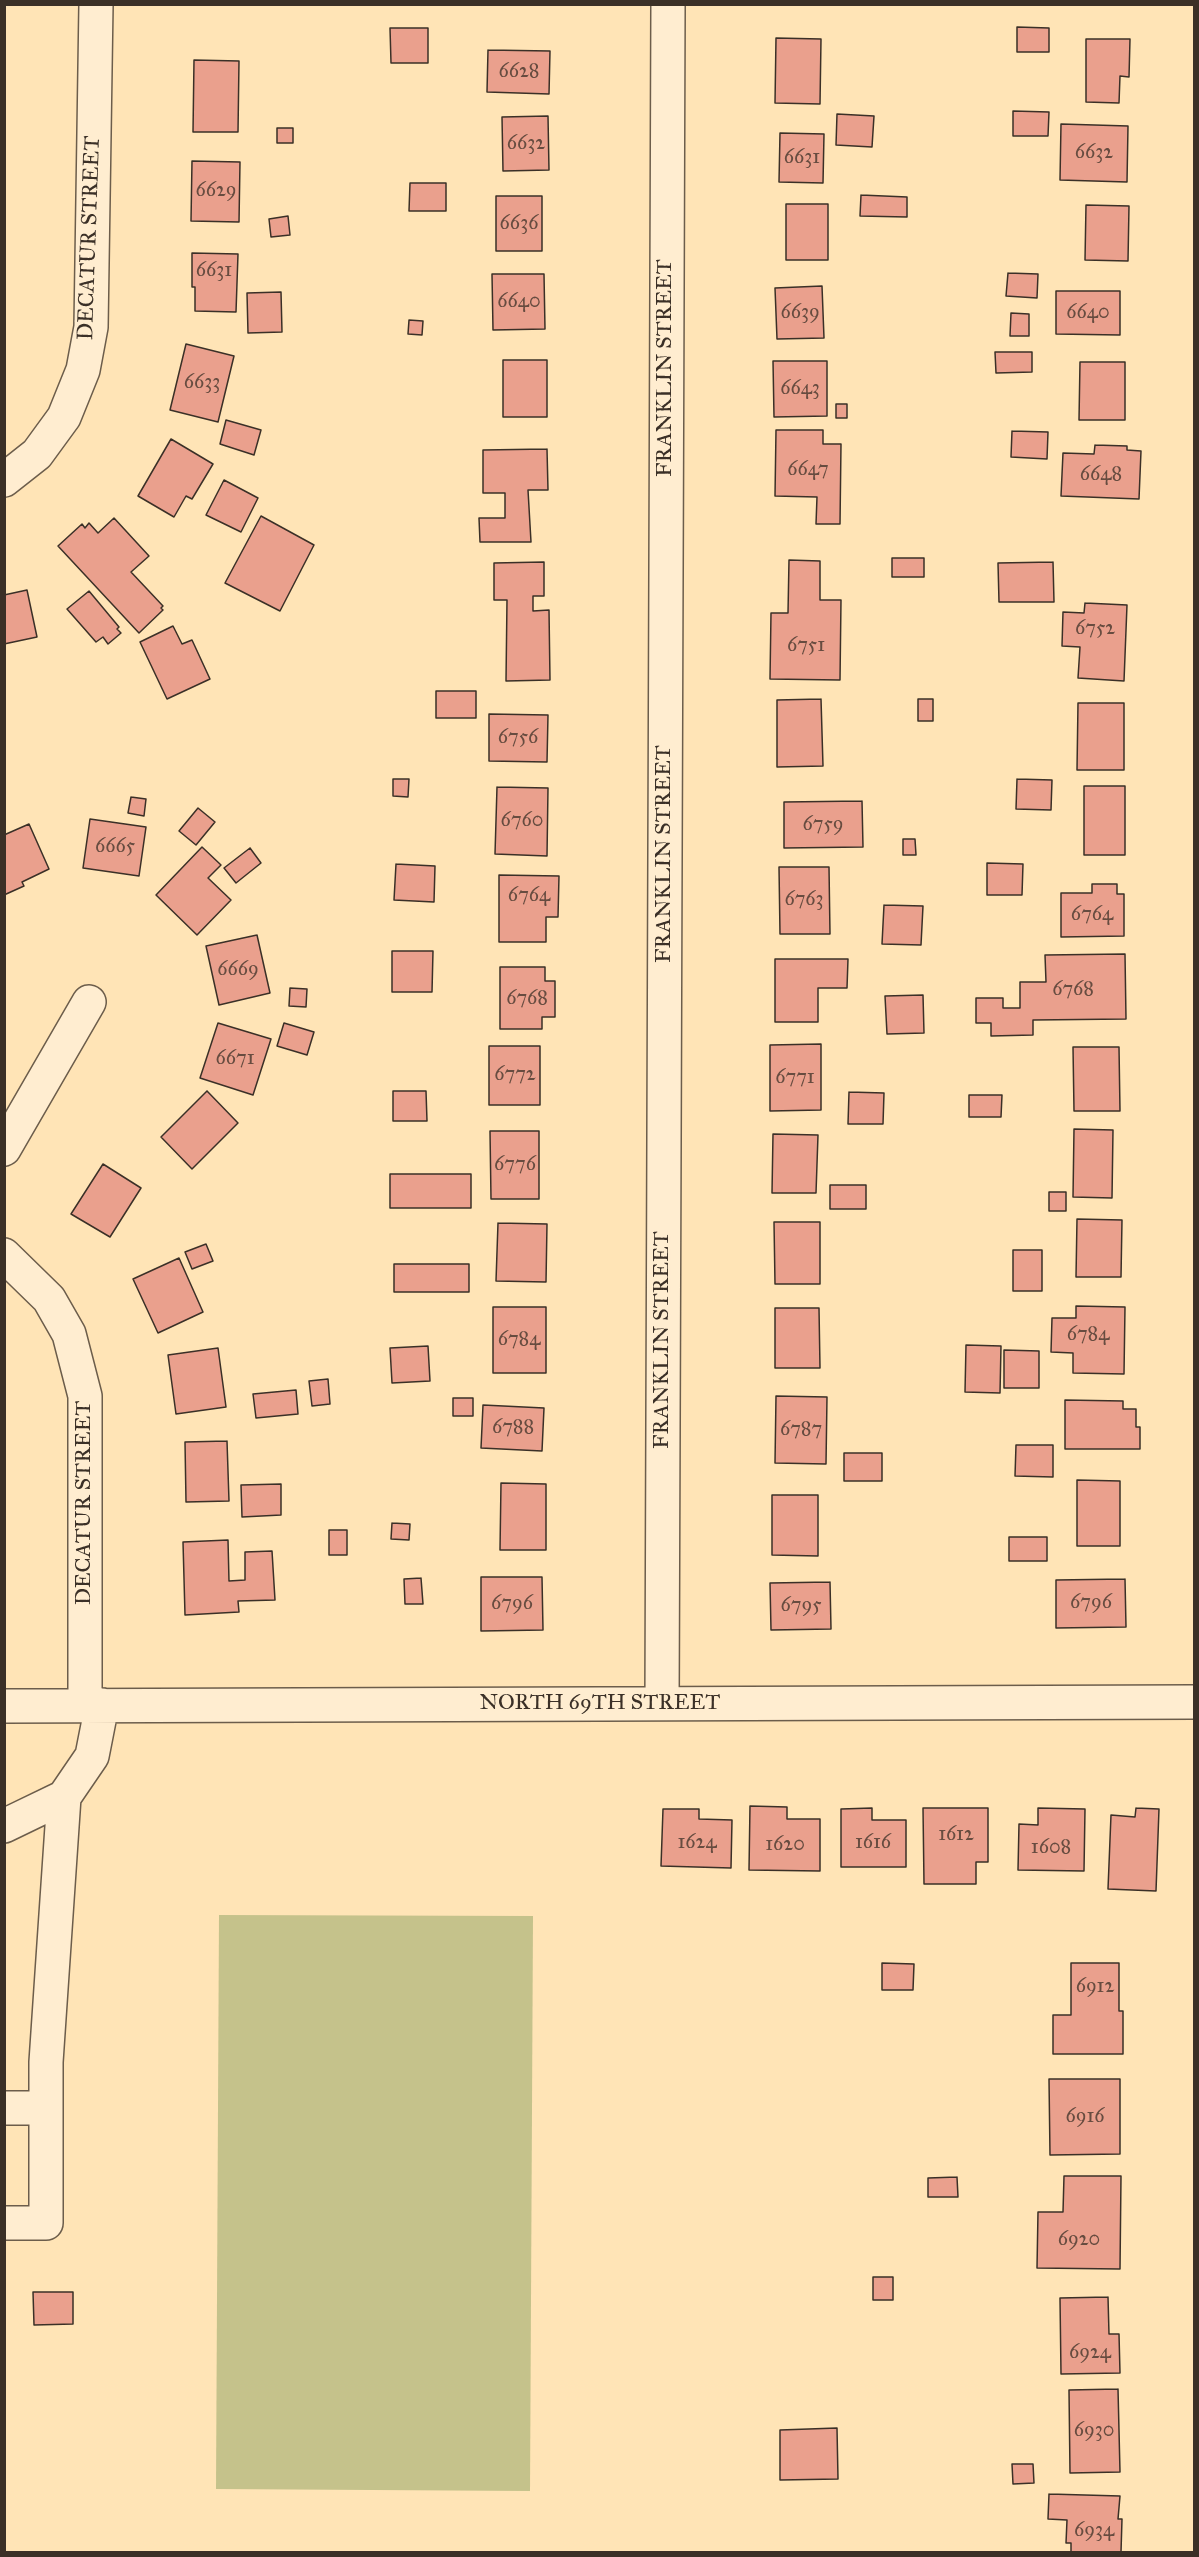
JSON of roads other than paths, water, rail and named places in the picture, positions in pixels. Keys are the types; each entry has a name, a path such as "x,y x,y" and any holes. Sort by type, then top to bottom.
{"street":[{"name":"DECATUR STREET","path":"4,480 37,454 64,417 83,370 91,327 96,4"},
{"name":"FRANKLIN STREET","path":"662,1704 668,4"},
{"path":"4,1149 88,1002"},
{"name":"DECATUR STREET","path":"4,1255 49,1299 69,1334 85,1396 94,1705 92,1756 64,1797"},
{"name":"NORTH 69TH STREET","path":"4,1706 1194,1702"},
{"path":"4,1826 64,1797 46,2062 46,2223 4,2223"},
{"path":"4,2108 46,2108"}]}
